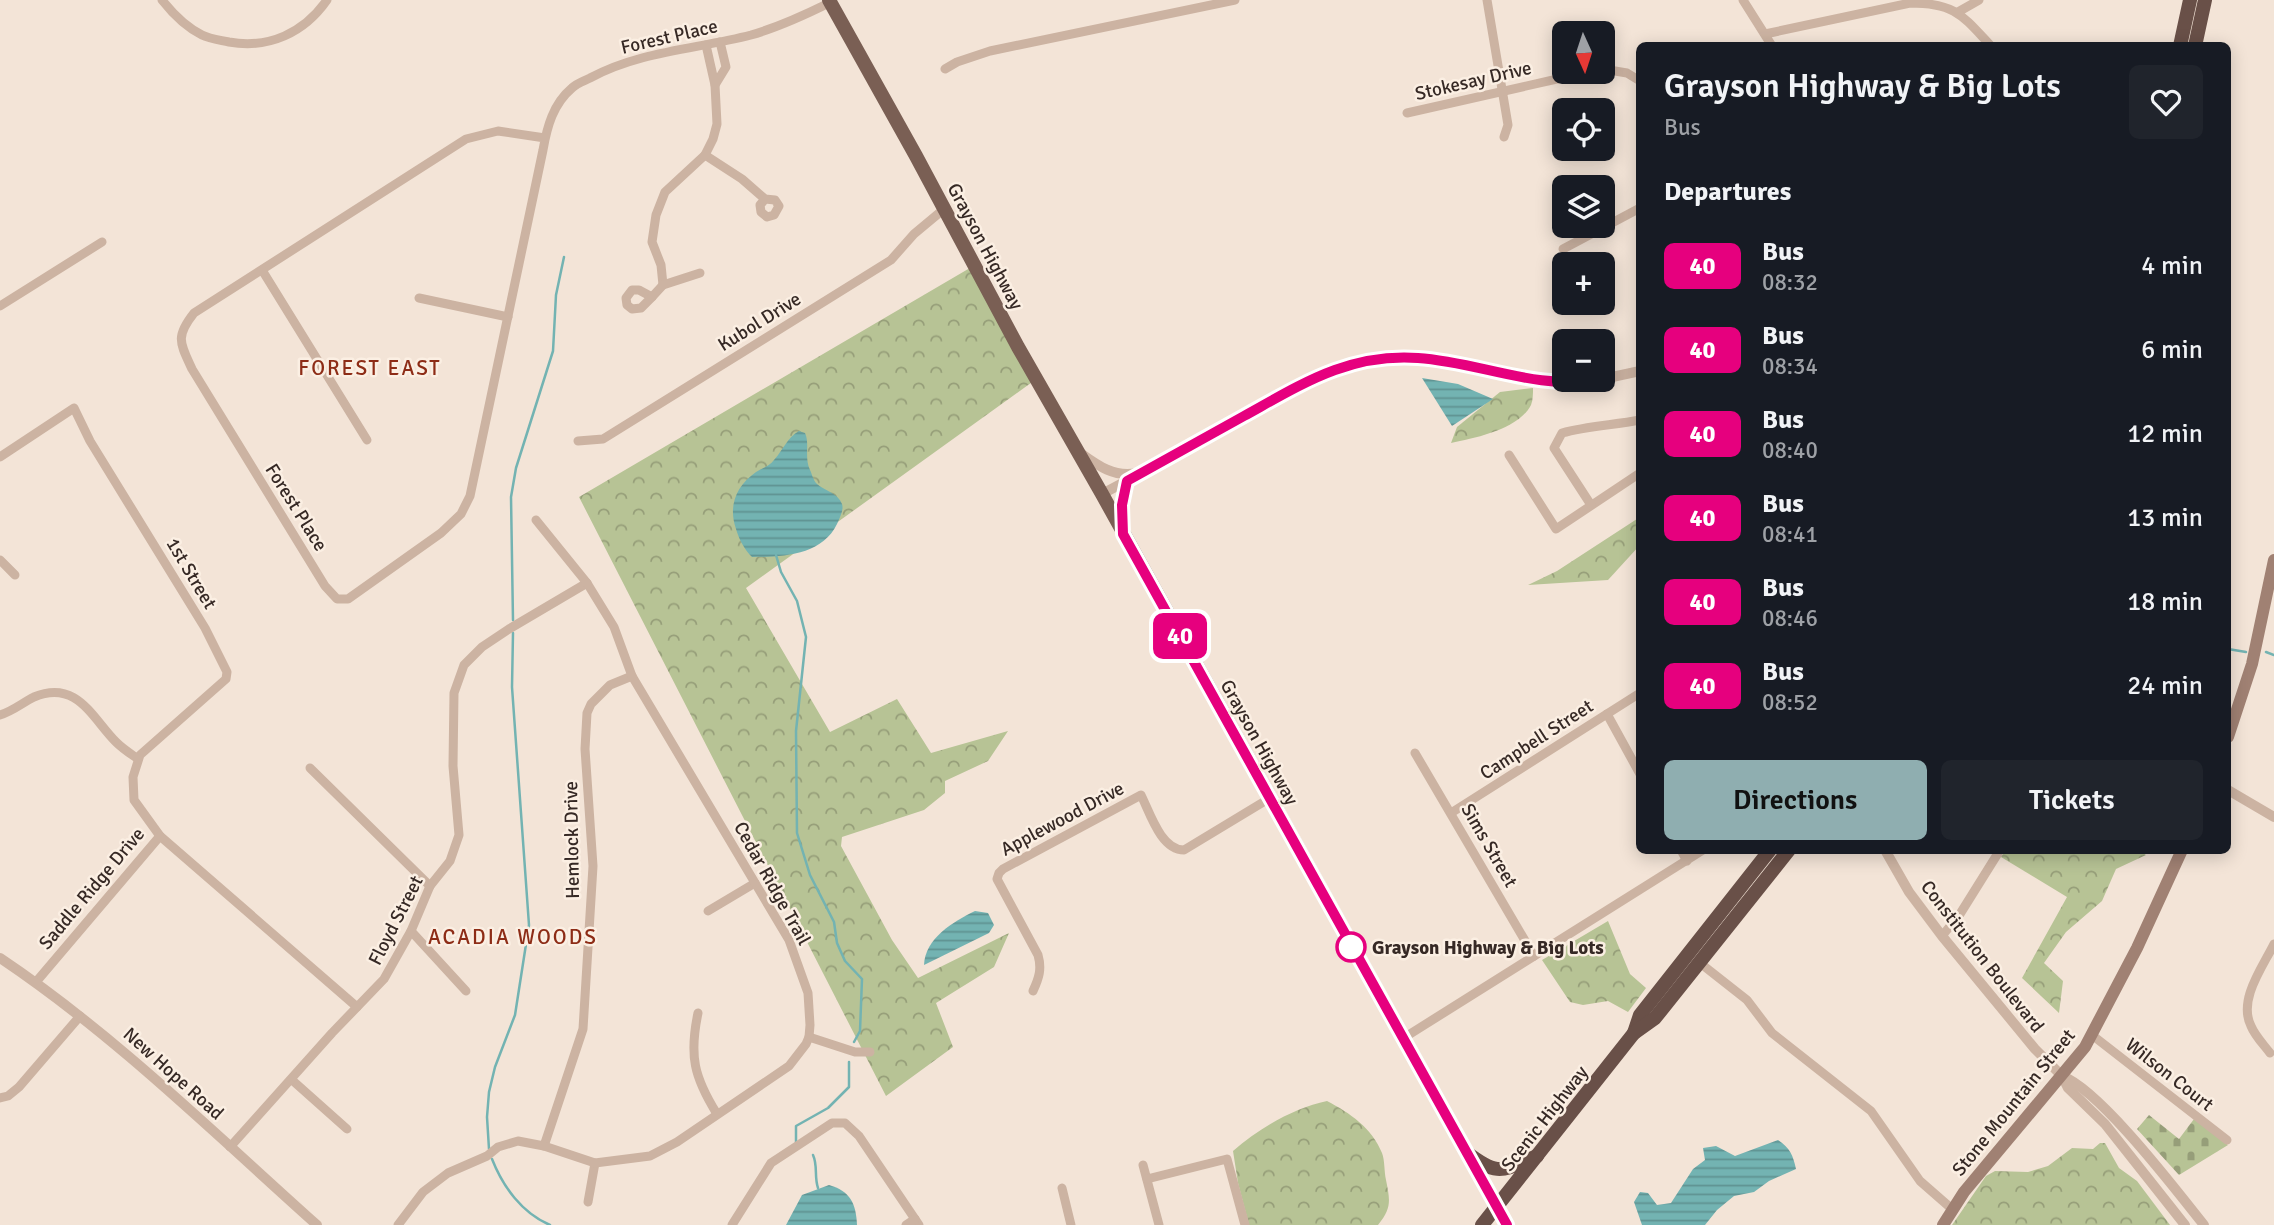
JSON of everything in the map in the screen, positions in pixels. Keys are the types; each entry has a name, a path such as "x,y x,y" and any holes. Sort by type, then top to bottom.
{"highway":[{"path":"2181,42 2190,0"},
{"path":"2196,42 2205,0"},
{"name":"Scenic Highway","path":"1694,958 1767,854"},
{"name":"Scenic Highway","path":"1482,1225 1634,1033 1640,1015 1785,854"},
{"path":"1466,1152 1487,1168 1498,1170 1539,1156"}],"main road":[{"name":"Grayson Highway","path":"830,1 1018,347 1507,1225"},
{"path":"2231,728 2252,664 2274,560"},
{"name":"Stone Mountain Street","path":"1943,1225 1952,1209 2062,1076 2092,1035 2137,948 2180,854"}],"street":[{"path":"162,0 178,19 204,36 249,45 291,34 316,16 327,0"},
{"path":"945,69 990,51 1235,0"},
{"path":"1487,0 1508,125 1504,137"},
{"path":"1743,0 1770,42"},
{"path":"1958,12 1979,0"},
{"name":"Forest Place","path":"545,138 498,131 466,138 194,313 182,328 181,346 192,369 325,586 337,599 348,599 441,533 461,514 470,495 545,138 555,108 572,87 614,67 641,58 706,45 780,25 830,1"},
{"path":"1765,34 1910,3 1934,3 1958,12 1987,42"},
{"path":"715,85 726,67 720,41"},
{"path":"663,285 661,265 652,242 656,215 665,192 705,155 717,124 715,85 706,45"},
{"path":"1615,71 1627,73 1636,79"},
{"name":"Stokesay Drive","path":"1407,113 1552,81"},
{"path":"705,155 742,179 765,199"},
{"name":"Kubol Drive","path":"578,441 603,439 891,260 922,226 944,209"},
{"path":"1563,249 1636,210"},
{"path":"0,306 102,242"},
{"path":"262,270 367,440"},
{"path":"652,297 663,285 700,273"},
{"path":"419,298 508,317"},
{"path":"1102,494 1304,382 1334,369 1364,361 1420,358 1552,381"},
{"path":"1615,376 1636,372"},
{"name":"1st Street","path":"0,457 74,408 90,441 226,665 226,679 162,734 138,759"},
{"path":"1591,505 1554,448 1557,440 1562,433 1575,429 1636,421"},
{"path":"1078,451 1115,473 1125,475 1146,470"},
{"path":"1509,455 1556,530 1636,476"},
{"path":"1123,534 1122,505 1127,481"},
{"name":"Cedar Ridge Trail","path":"536,520 587,583 614,627 632,676 789,940 808,993 809,1037"},
{"path":"0,560 15,575"},
{"name":"Floyd Street","path":"230,1147 384,979 411,930 430,886 450,861 459,835 453,766 454,698 464,665 482,647 587,583"},
{"name":"Hemlock Drive","path":"544,1146 583,1029 593,866 585,749 587,713 590,704 610,685 632,676"},
{"path":"0,715 17,709 34,697 50,694 71,695 88,707 119,745 138,759"},
{"name":"Campbell Street","path":"1451,813 1636,696"},
{"path":"1607,714 1636,767"},
{"name":"Sims Street","path":"1415,753 1534,956"},
{"name":"Saddle Ridge Drive","path":"36,982 160,836 134,800 133,778 138,759"},
{"path":"310,768 430,886"},
{"path":"2231,792 2274,817"},
{"name":"Applewood Drive","path":"1033,991 1041,965 997,879 999,873 1141,795 1166,842 1180,851 1269,798"},
{"path":"160,836 357,1007"},
{"path":"1683,854 1687,861"},
{"path":"1402,1039 1697,854"},
{"name":"Constitution Boulevard","path":"1887,854 1909,892 1942,936 2027,1040 2062,1076 2068,1088 2105,1124 2185,1225"},
{"path":"1942,936 1960,914 1998,854"},
{"path":"708,911 755,883"},
{"path":"411,930 466,991"},
{"path":"2270,1053 2252,1029 2246,1007 2274,944"},
{"name":"New Hope Road","path":"0,958 114,1042 317,1225"},
{"path":"1694,958 1747,1000 1772,1034 1871,1111 1920,1181 1952,1209"},
{"path":"698,1013 693,1046 695,1070 702,1089 717,1114"},
{"path":"0,1098 8,1096 19,1087 80,1016"},
{"name":"Wilson Court","path":"2092,1035 2227,1140"},
{"path":"398,1225 423,1192 448,1173 487,1156 498,1147 518,1141 544,1146 596,1163 650,1156 677,1142 789,1066 809,1037 855,1052 870,1052"},
{"name":"Constitution Boulevard","path":"2062,1076 2074,1080 2121,1127 2204,1225"},
{"path":"292,1080 347,1129"},
{"path":"732,1225 771,1163 832,1123 845,1123 859,1136 917,1222 906,1225"},
{"path":"1147,1179 1227,1159 1245,1225"},
{"path":"588,1202 596,1163"},
{"path":"1143,1165 1159,1225"},
{"path":"1062,1188 1070,1225"}],"green space":[{"path":"975,265 1035,380 746,588 830,732 897,699 931,753 1008,731 988,761 945,781 945,793 924,810 842,837 841,846 892,940 918,978 1009,933 994,967 936,1003 953,1047 886,1096 579,497"},
{"path":"1533,388 1531,405 1517,420 1496,431 1451,443 1457,427 1500,392"},
{"path":"1636,520 1636,549 1608,580 1528,585 1557,571"},
{"path":"2003,854 2146,855 2116,869 2102,901 2066,932 2044,963 2063,981 2059,1013 2022,978 2067,897 2001,857"},
{"path":"1608,921 1630,974 1646,988 1628,1012 1608,1001 1583,1005 1570,1002 1542,960"},
{"path":"1327,1101 1359,1122 1378,1144 1384,1159 1389,1199 1383,1219 1378,1225 1249,1225 1233,1151 1277,1120"},
{"path":"2149,1115 2179,1139 2194,1119 2228,1145 2179,1175 2137,1129"},
{"path":"2100,1143 2105,1143 2119,1168 2137,1181 2170,1225 1952,1225 1986,1176 1995,1171 2028,1172 2048,1166 2072,1148 2093,1149"}],"water":[{"path":"1422,378 1458,384 1493,399 1452,426"},
{"path":"799,431 805,433 807,460 814,479 840,500 842,511 830,534 812,548 789,555 752,557 742,544 736,529 733,512 736,497 743,484 772,462"},
{"path":"975,911 988,913 994,925 989,933 924,965 929,947 935,939 949,926"},
{"path":"1778,1140 1790,1152 1796,1169 1769,1181 1754,1192 1734,1196 1717,1210 1705,1225 1642,1225 1634,1202 1640,1192 1648,1193 1657,1205 1671,1203 1693,1169 1705,1160 1703,1148 1716,1146 1735,1156"},
{"path":"829,1185 851,1199 857,1225 786,1225 802,1195"}],"waterway":[{"path":"513,620 511,497 516,468 553,351 556,295 564,257"},
{"path":"776,555 781,572 797,601 806,637 796,731 797,833 810,875 834,922 837,943 845,961 862,979 860,1031 854,1042"},
{"path":"489,1149 489,1092 495,1067 515,1015 529,925 512,687 513,633"},
{"path":"2231,650 2246,652"},
{"path":"2266,652 2274,655"},
{"path":"796,1142 796,1126 828,1108 849,1087 849,1062"},
{"path":"813,1155 818,1188"},
{"path":"492,1159 502,1179 522,1206 550,1225"}],"bus line":[{"name":"40","path":"1507,1225 1123,534 1122,505 1127,481 1304,382 1343,366 1376,359 1420,358 1506,376 1552,382"}],"place":[{"name":"Grayson Highway & Big Lots","path":"1351,947"}],"district":[{"name":"FOREST EAST","path":"370,368"},
{"name":"ACADIA WOODS","path":"513,937"}]}
